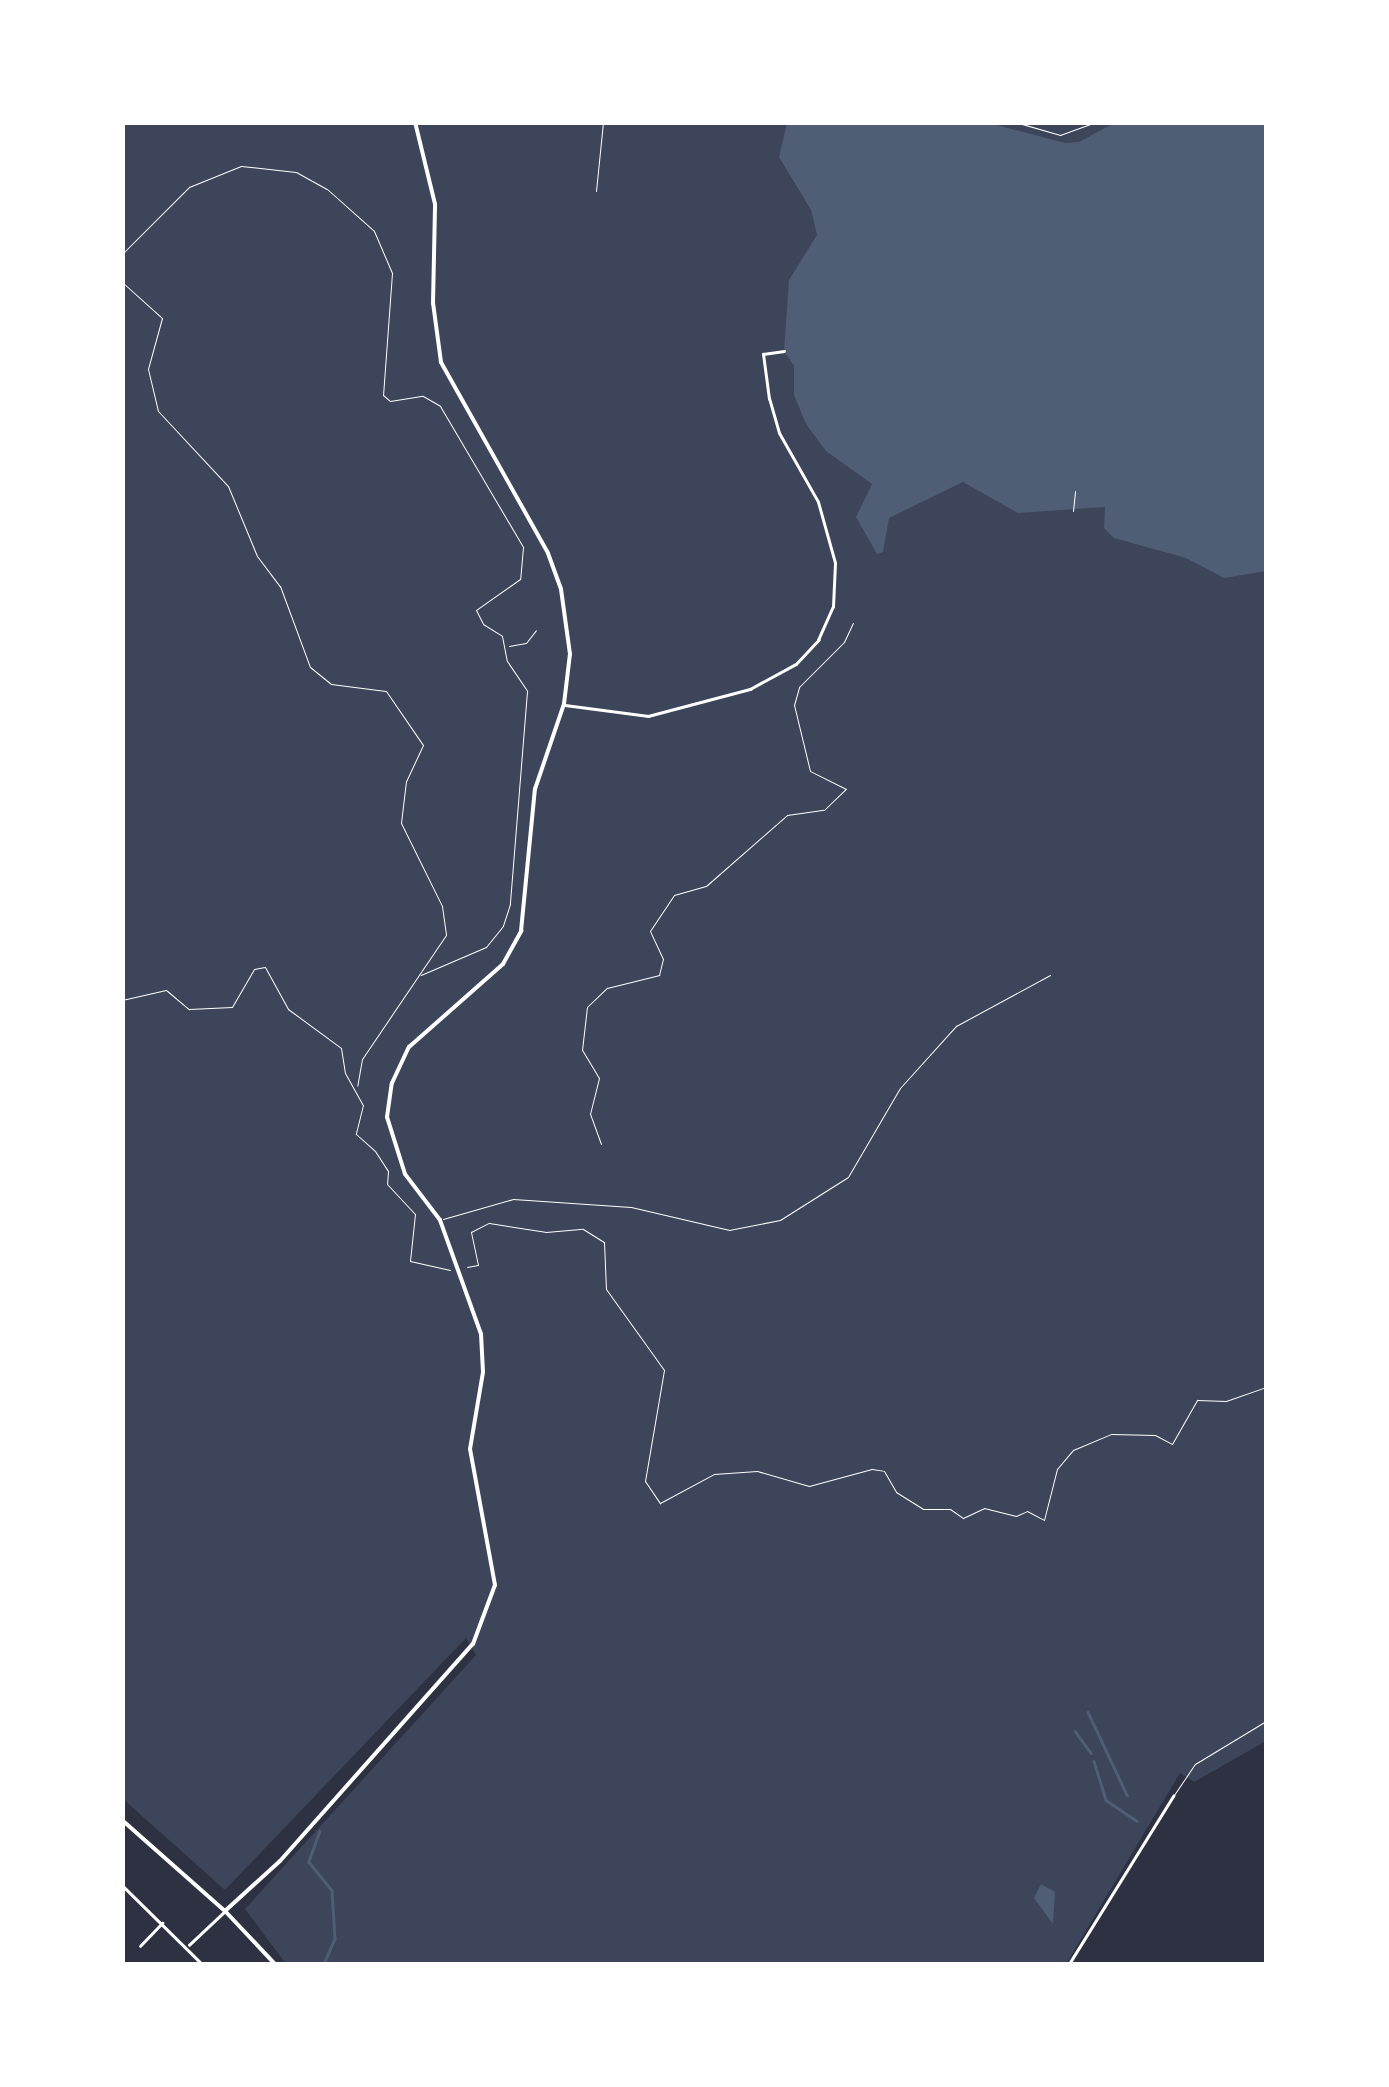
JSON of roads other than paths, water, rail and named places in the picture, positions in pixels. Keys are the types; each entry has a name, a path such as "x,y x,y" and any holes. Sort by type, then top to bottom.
{"main road":[{"path":"226,1911 280,1861 473,1644 496,1584 470,1449 483,1348 440,1220 405,1174 392,1143 387,1117 392,1083 409,1046 503,964 521,931 535,788 564,704 570,654 561,589 441,362 433,303 435,204 414,122"},
{"path":"122,1820 226,1911 275,1964"}],"street":[{"path":"564,704 648,716 750,689 796,664 818,640 834,608 835,563 818,502 780,434 769,399 763,354 784,351"},
{"path":"1068,1964 1173,1796"},
{"path":"122,1885 202,1964"},
{"path":"188,1946 226,1911"},
{"path":"140,1946 163,1922"}],"lane":[{"path":"440,1220 479,1204 513,1199 631,1207 729,1230 780,1220 848,1177 900,1088 956,1026 1050,975"},
{"path":"1173,1796 1195,1764 1266,1721"}],"waterway":[{"path":"1088,1712 1127,1795"},
{"path":"1075,1731 1091,1753"},
{"path":"1094,1761 1106,1800 1137,1821"},
{"path":"320,1831 309,1862 332,1890 335,1939 324,1964"}]}
